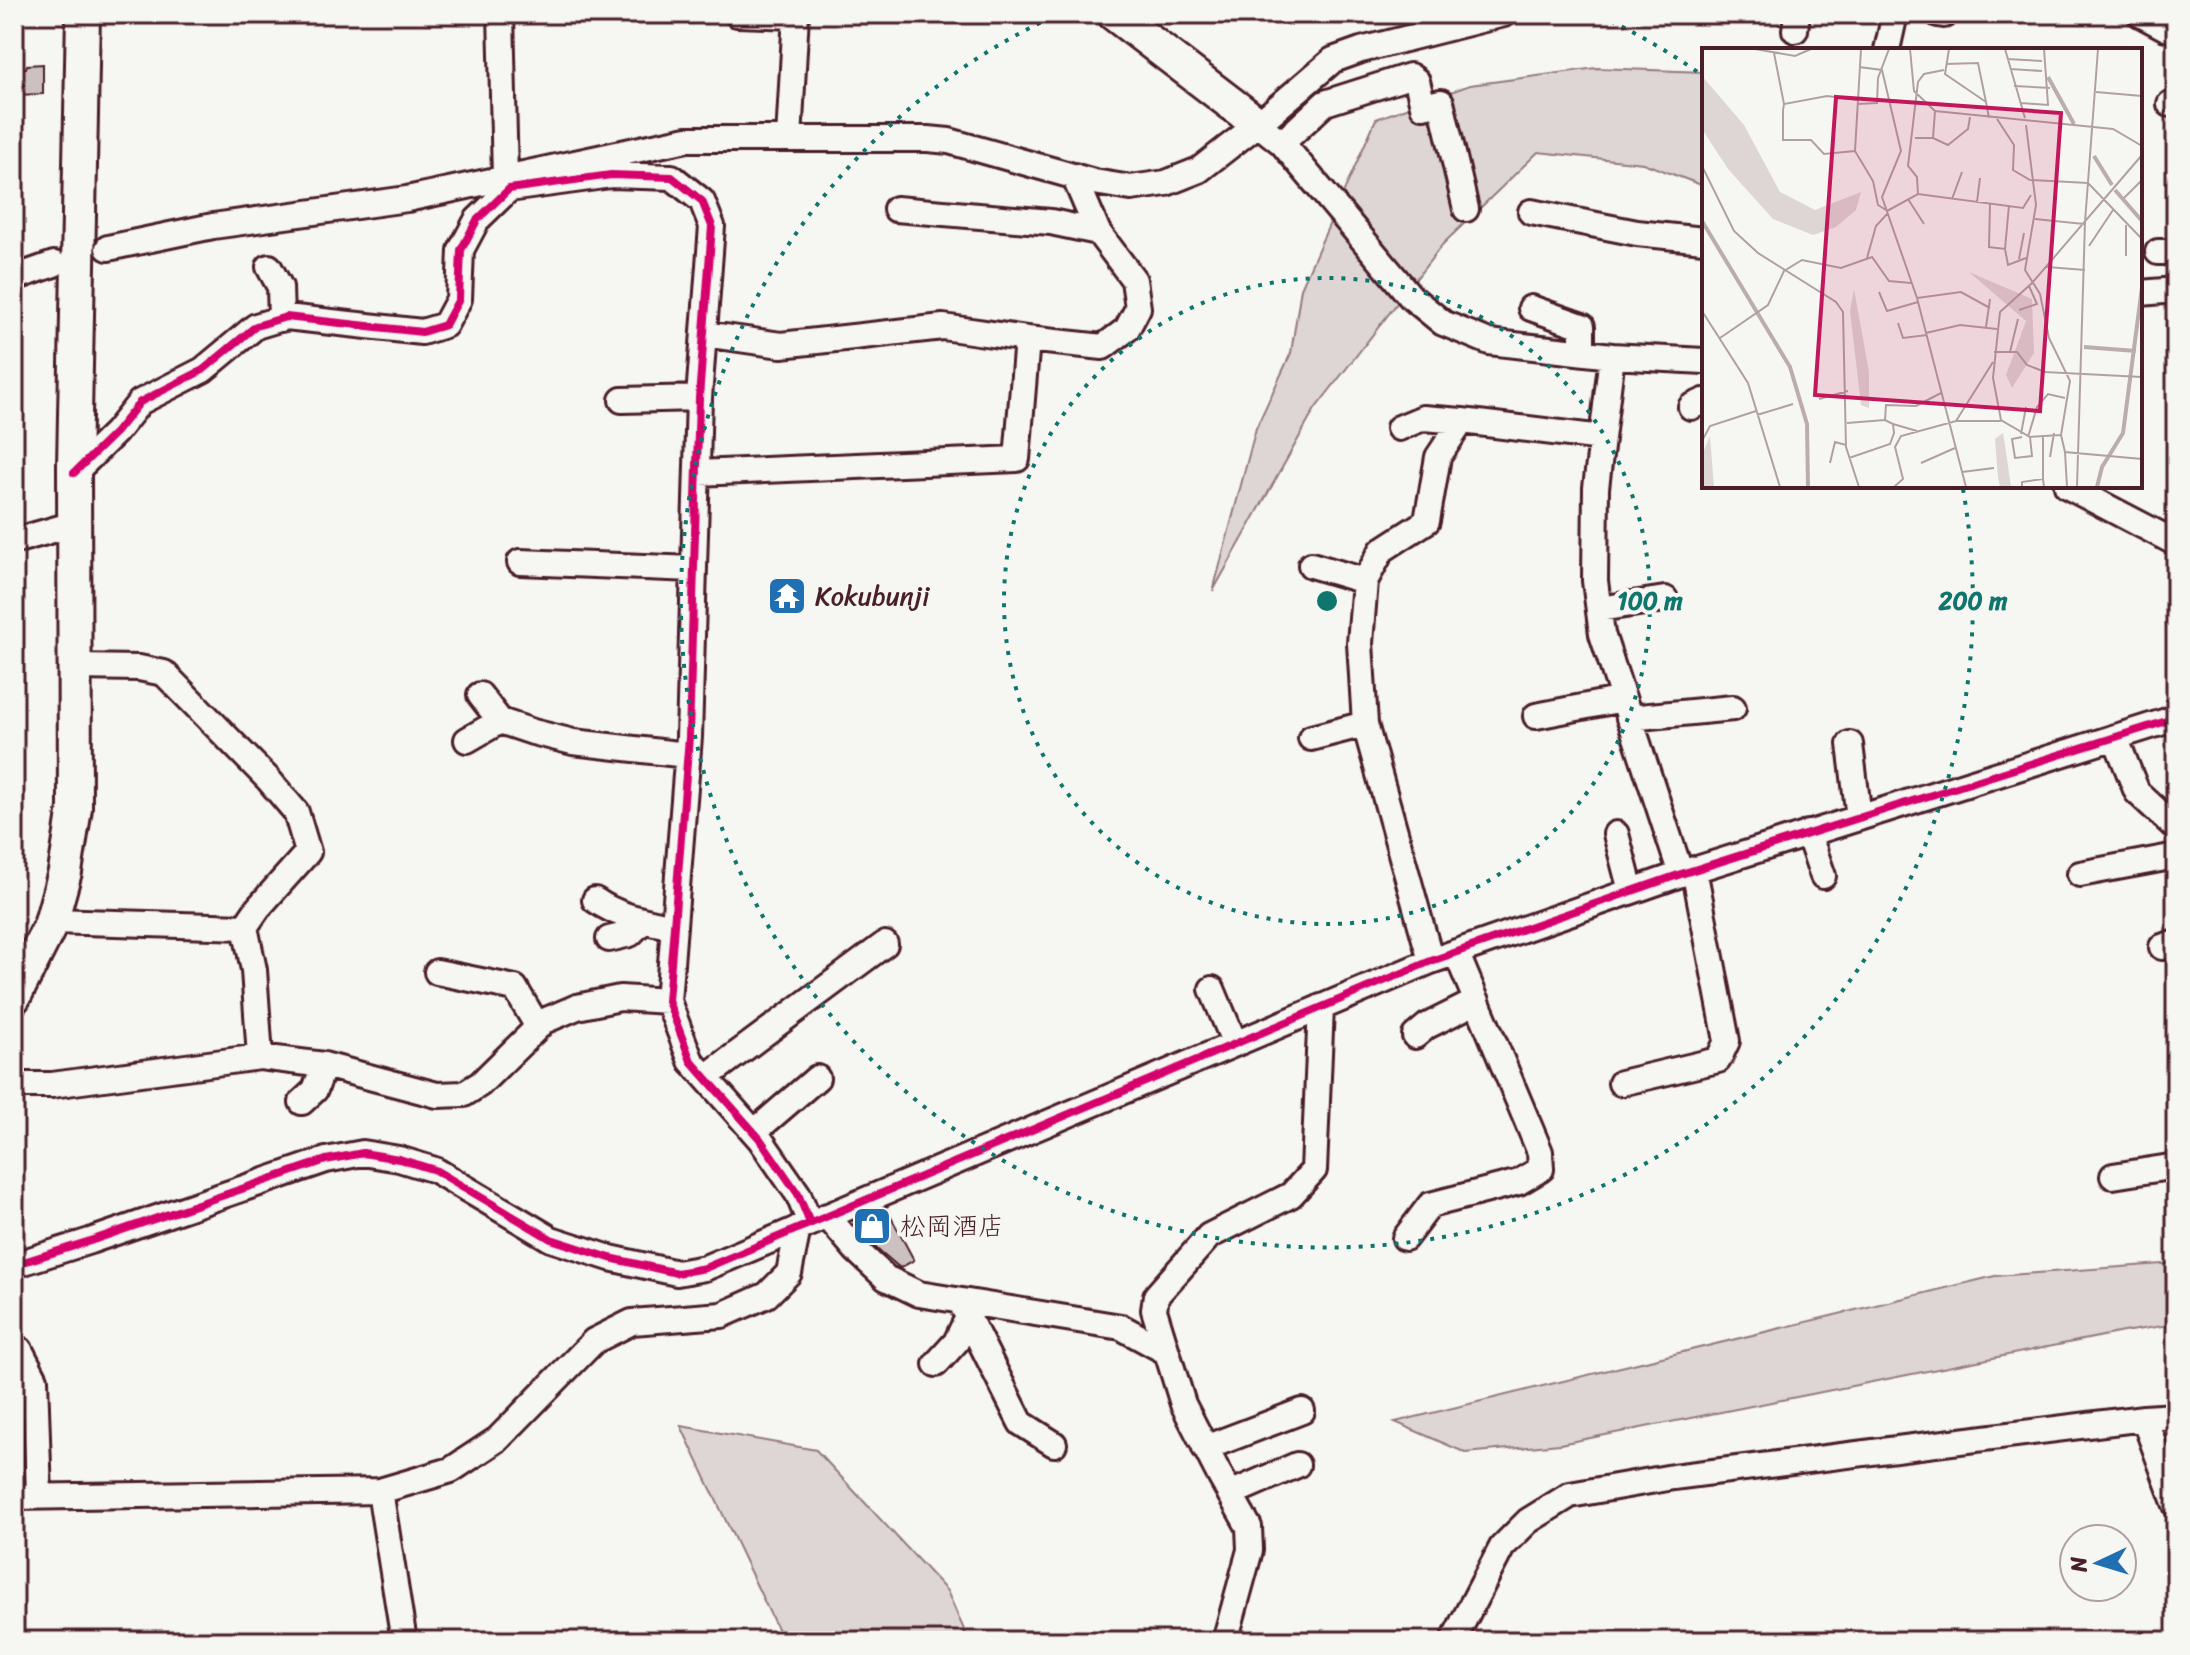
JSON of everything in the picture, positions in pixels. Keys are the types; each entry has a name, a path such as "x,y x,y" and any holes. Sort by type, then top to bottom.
{"street":[{"path":"14,997 51,921 65,872 75,808 74,473 83,14"},
{"path":"74,473 116,432 140,402 203,370 256,326 286,317 422,332 445,325 459,299 461,250 477,220 507,183 501,14"},
{"path":"737,14 796,15 789,139"},
{"path":"1270,133 1333,60 1504,14"},
{"path":"1887,48 1895,14"},
{"path":"2140,14 2176,31"},
{"path":"1126,19 1270,133 1411,297 1443,323 1489,342 1612,356 1702,361"},
{"path":"108,248 213,226 507,183 687,139 949,141 1094,182 1131,188 1166,183 1199,170 1325,103 1410,76 1417,81 1423,106 1441,102 1466,209"},
{"path":"507,183 611,175 672,177 702,201 712,226 699,398 687,755 668,1001 691,1061 754,1132 798,1194 812,1223 856,1250 886,1278 919,1294 964,1309 1121,1327 1165,1351"},
{"path":"704,334 781,345 943,327 1103,347 1127,329 1138,308 1134,280 1098,232 1074,176"},
{"path":"896,209 1051,222 1098,232"},
{"path":"1531,212 1637,233 1702,240"},
{"path":"14,278 54,264"},
{"path":"269,267 280,287 281,319"},
{"path":"2142,293 2176,290"},
{"path":"1531,308 1582,326 1582,352"},
{"path":"697,473 1017,459 1027,339"},
{"path":"1612,356 1596,488 1595,581 1602,634 1626,708 1688,872 1727,1041 1718,1060 1621,1083"},
{"path":"622,400 699,398"},
{"path":"1399,428 1423,418 1602,438"},
{"path":"1431,961 1365,724 1360,643 1365,581 1382,550 1427,521 1438,457 1462,421"},
{"path":"2071,488 2176,543"},
{"path":"14,541 74,524"},
{"path":"520,562 694,569"},
{"path":"1311,565 1365,581"},
{"path":"1599,609 1665,599"},
{"path":"75,667 139,668 164,673 268,779 296,812 308,852 245,927 254,970 260,1057"},
{"path":"480,695 500,721 573,742 687,755"},
{"path":"1536,716 1626,708 1733,708"},
{"path":"14,1265 326,1160 363,1153 399,1159 435,1170 551,1239 610,1258 677,1273 705,1268 1431,961 1688,872 2176,718"},
{"path":"467,740 500,721"},
{"path":"1311,738 1365,724"},
{"path":"2115,737 2137,792 2176,828"},
{"path":"1850,744 1859,818"},
{"path":"1808,833 1823,876"},
{"path":"1616,834 1631,891"},
{"path":"2080,874 2176,856"},
{"path":"595,900 610,911 674,927"},
{"path":"51,921 245,927"},
{"path":"609,939 630,934 643,921"},
{"path":"706,1077 885,944"},
{"path":"1405,1238 1430,1205 1519,1182 1541,1169 1540,1152 1456,952"},
{"path":"437,972 515,988 538,1027"},
{"path":"1212,989 1235,1044"},
{"path":"14,1085 52,1085 260,1057 324,1065 437,1095 464,1094 480,1084 544,1021 577,1007 620,998 668,1001"},
{"path":"1415,1036 1427,1026 1477,1001"},
{"path":"1225,1641 1250,1550 1249,1527 1183,1404 1154,1310 1156,1296 1209,1236 1291,1195 1314,1170 1321,1007"},
{"path":"302,1102 315,1090 324,1065"},
{"path":"754,1132 817,1078"},
{"path":"2113,1176 2176,1166"},
{"path":"14,1497 380,1491 451,1470 498,1439 594,1341 632,1322 722,1315 767,1295 789,1273 812,1223"},
{"path":"936,1364 956,1342 964,1309"},
{"path":"964,1309 1021,1423 1054,1444"},
{"path":"14,1348 20,1350 35,1379 39,1496"},
{"path":"1205,1448 1302,1411"},
{"path":"1453,1641 1502,1547 1528,1521 1570,1495 1673,1477 2176,1416"},
{"path":"2144,1418 2176,1505"},
{"path":"1230,1494 1297,1465"},
{"path":"380,1491 404,1641"}],"shaded area":[{"path":"1596,68 1702,72 1702,185 1643,163 1538,152 1443,244 1315,409 1213,591 1256,428 1291,353 1301,288 1376,119 1470,85"},
{"path":"2176,1263 2176,1324 1560,1444 1466,1453 1395,1422 1995,1276"},
{"path":"681,1426 816,1450 947,1591 969,1641 783,1641"}],"building":[{"path":"43,64 43,94 14,95 14,68"},
{"path":"886,1208 914,1260 900,1268 867,1240 854,1221"}],"cycle path":[{"path":"74,473 116,432 140,402 203,370 256,326 286,317 422,332 445,325 459,299 461,250 477,220 509,189 611,175 672,177 702,201 712,226 699,398 689,737 668,1001 691,1061 760,1139 798,1194 810,1223"},
{"path":"14,1265 326,1160 363,1153 399,1159 435,1170 551,1239 610,1258 677,1273 705,1268 1431,961 1681,874 2176,718"}],"place":[{"name":"Kokubunji","path":"787,596"},
{"name":"松岡酒店","path":"872,1226"}]}
